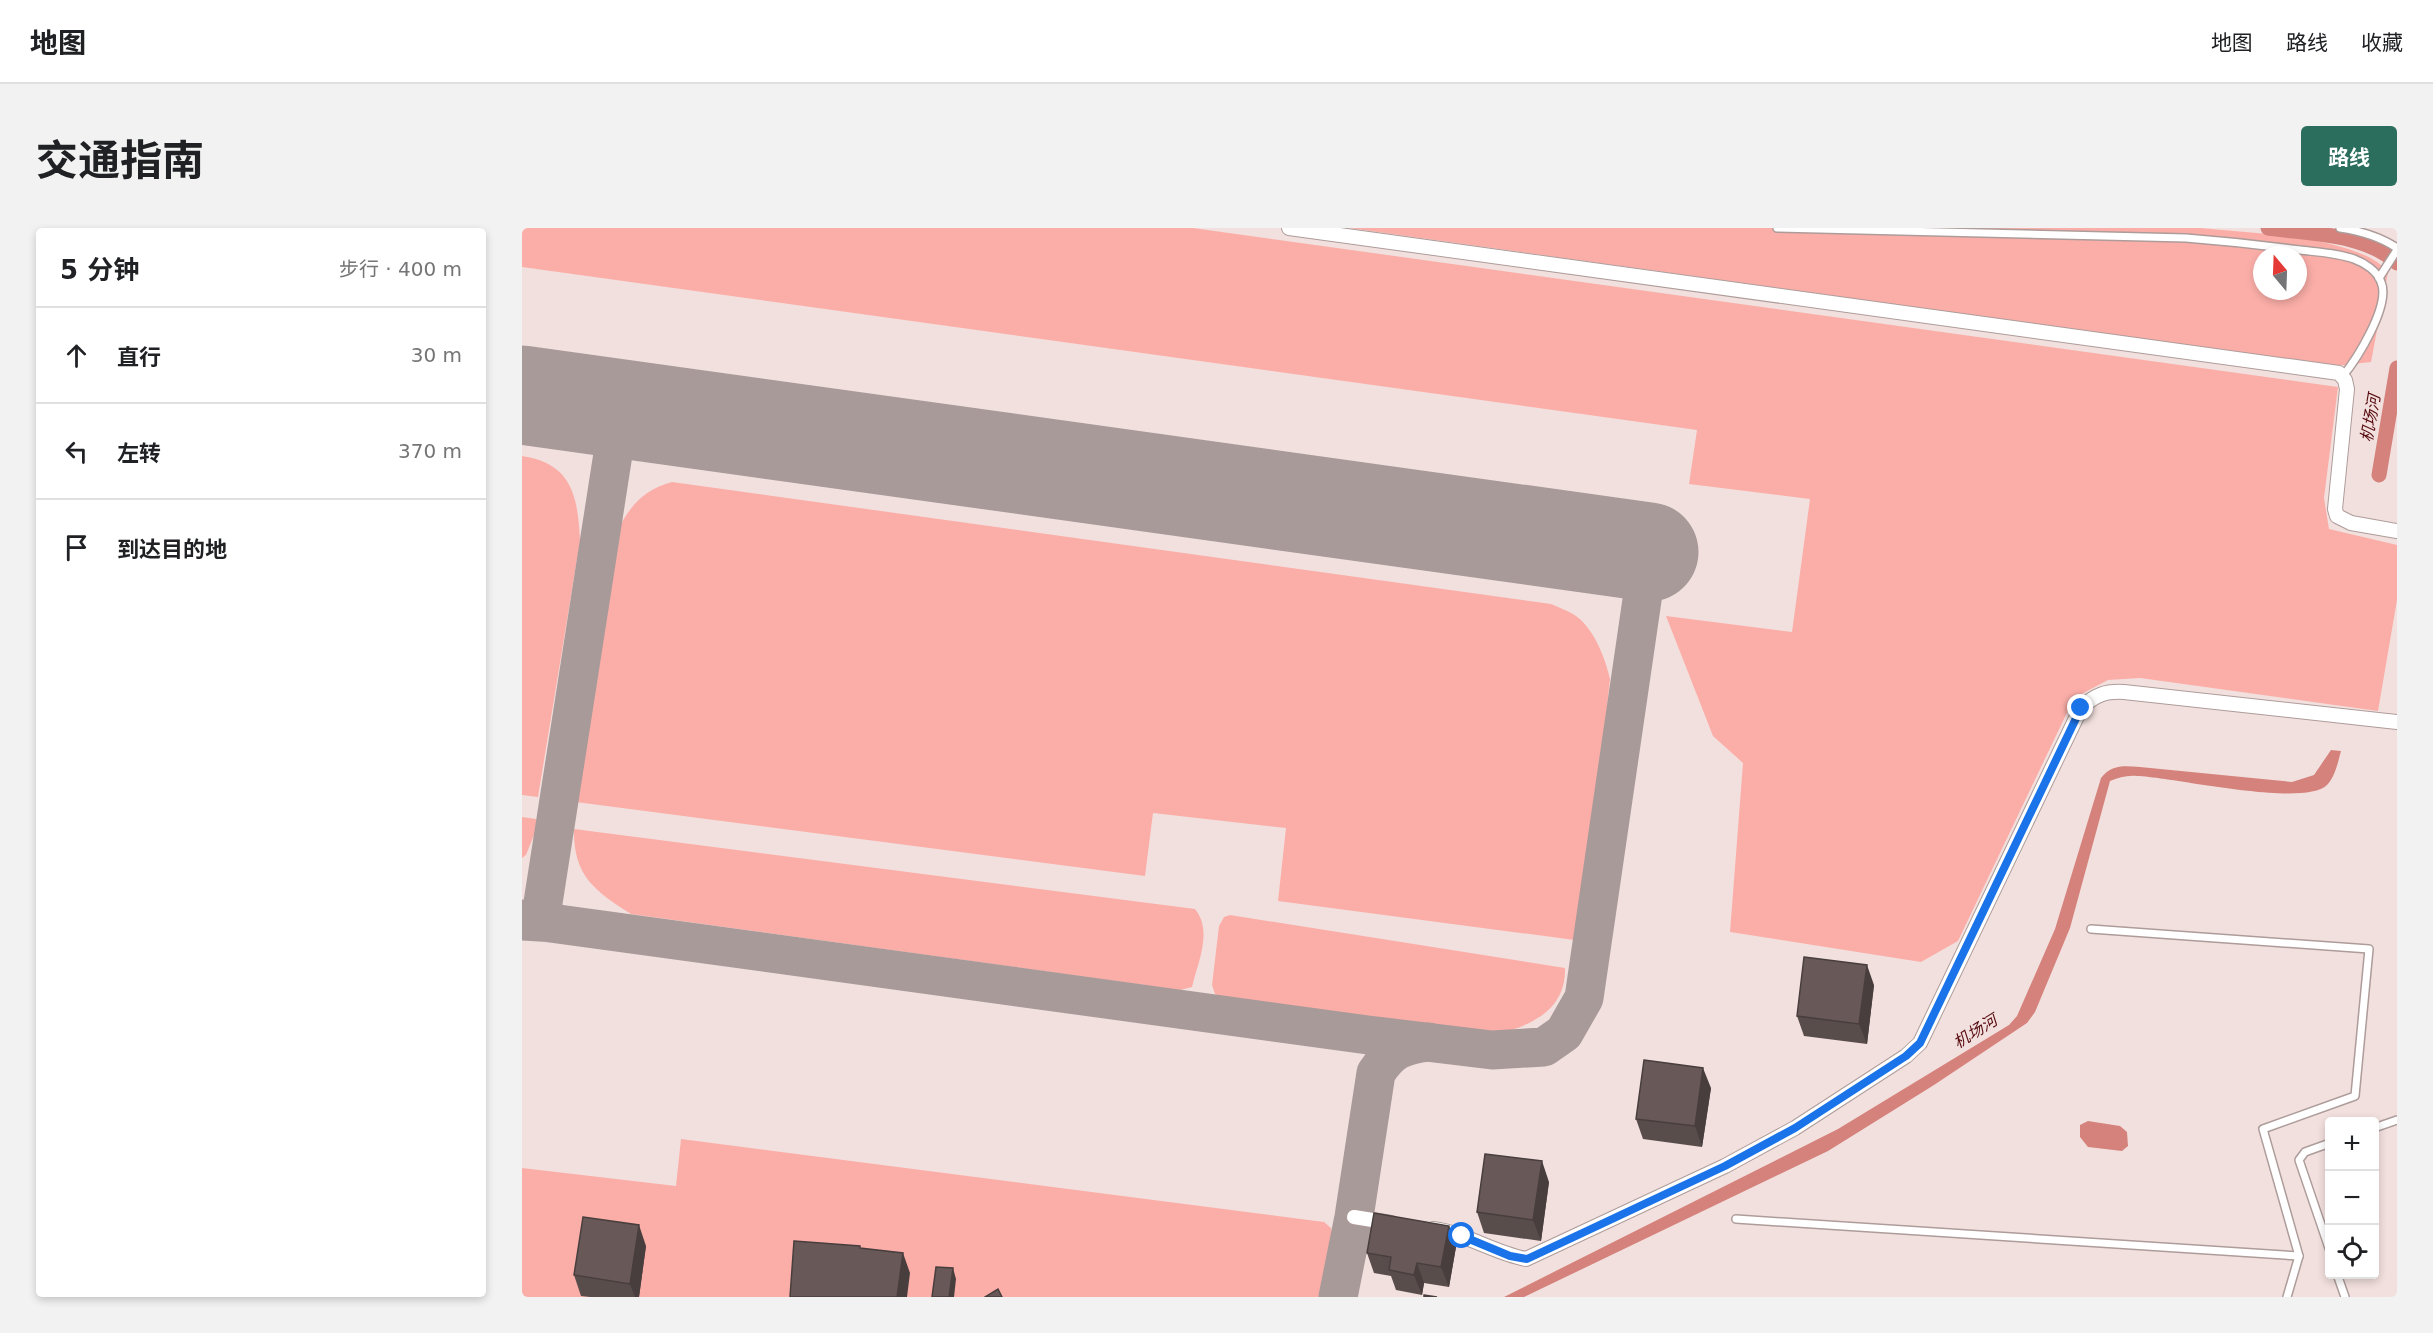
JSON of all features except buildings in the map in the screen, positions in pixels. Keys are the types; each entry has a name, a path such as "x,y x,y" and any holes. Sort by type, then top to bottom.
{"street":[{"path":"1289,228 2339,373 2347,389 2335,509 2337,516 2351,524 2397,531"},
{"path":"1354,1217 1442,1230 1510,1256 1527,1259 1725,1166 1795,1128 1906,1056 1920,1043 2081,708 2096,695 2107,691 2124,692 2397,722"}],"lane":[{"path":"1777,228 2174,238 2235,242 2352,258 2375,272 2382,283 2378,314 2368,339 2342,376"},
{"path":"2340,228 2384,239 2397,249 2379,278"},
{"path":"2091,929 2369,949 2355,1096 2263,1129 2299,1256 2287,1297"},
{"path":"2379,1126 2397,1120"},
{"path":"2325,1145 2305,1152 2300,1160 2325,1236"},
{"path":"1736,1219 2299,1256"},
{"path":"2338,1279 2345,1297"}],"shaded area":[{"path":"522,228 1193,228 2338,387 2324,498 2329,529 2397,545 2397,600 2378,711 2140,678 2108,680 2074,698 1958,941 1921,962 1730,932 1743,763 1713,736 1666,616 1792,632 1810,499 1689,484 1697,430 522,267"},
{"path":"1349,228 2201,228 2301,238 2353,251 2374,260 2388,272 2371,362 2335,366"},
{"path":"522,456 539,460 562,474 574,497 580,541 538,797 522,795"},
{"path":"672,482 1551,604 1570,613 1580,619 1592,634 1605,661 1610,679 1582,941 1278,901 1286,828 1153,813 1145,876 576,802 617,531 638,500 662,485"},
{"path":"2331,750 2341,751 2334,774 2327,785 2313,791 2266,793 2133,776 2110,781 2070,928 2035,1012 2027,1023 1934,1085 1828,1151 1524,1297 1504,1297 1838,1129 2009,1025 2017,1016 2055,929 2101,778 2109,770 2134,767 2292,782 2314,775"},
{"path":"522,817 536,819 538,825 526,855 522,858"},
{"path":"574,829 1195,909 1203,927 1204,937 1192,987 1180,990 631,914 606,897 588,880 577,858"},
{"path":"1230,915 1565,968 1564,982 1555,1003 1547,1011 1527,1024 1503,1033 1223,999 1215,994 1212,985 1219,926 1224,917"},
{"path":"2088,1121 2120,1126 2127,1132 2128,1146 2122,1151 2088,1147 2080,1137 2080,1125"},
{"path":"681,1139 1324,1222 1331,1228 1334,1240 1323,1297 522,1297 522,1168 676,1186"}],"waterway":[{"name":"机场河","path":"2268,228 2353,240 2384,253 2397,263"},
{"name":"机场河","path":"2379,475 2397,368"}],"taxiway":[{"path":"522,921 540,922 620,409"},
{"path":"522,919 1368,1035 1492,1050 1544,1047 1564,1033 1584,998 1649,552"},
{"path":"1338,1297 1354,1217 1376,1073 1398,1050 1428,1042"}],"runway":[{"path":"522,395 1649,552"}],"route":[{"path":"1462,1236 1510,1256 1527,1259 1725,1166 1795,1128 1906,1056 1920,1043 2081,708"}]}
